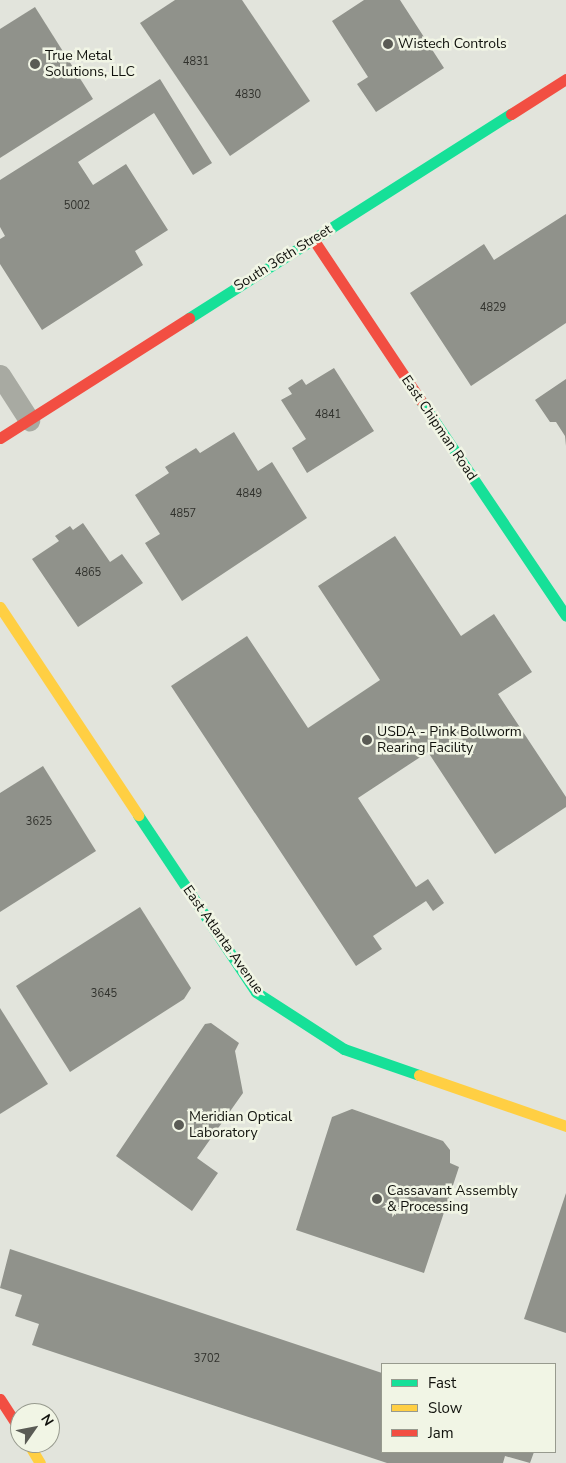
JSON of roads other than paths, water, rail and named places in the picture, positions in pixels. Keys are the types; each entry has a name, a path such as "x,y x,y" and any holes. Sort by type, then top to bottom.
{"street":[{"name":"South 36th Street","path":"0,438 566,79"},
{"name":"East Chipman Road","path":"313,239 566,616"},
{"path":"0,375 29,420"},
{"name":"East Atlanta Avenue","path":"0,607 256,992 293,1020 351,1052 566,1126"},
{"path":"0,1398 10,1414"}],"place":[{"name":"Wistech Controls","path":"388,44"},
{"name":"True Metal Solutions, LLC","path":"35,64"},
{"name":"USDA - Pink Bollworm Rearing Facility","path":"367,740"},
{"name":"Meridian Optical Laboratory","path":"179,1125"},
{"name":"Cassavant Assembly & Processing","path":"377,1199"}]}
